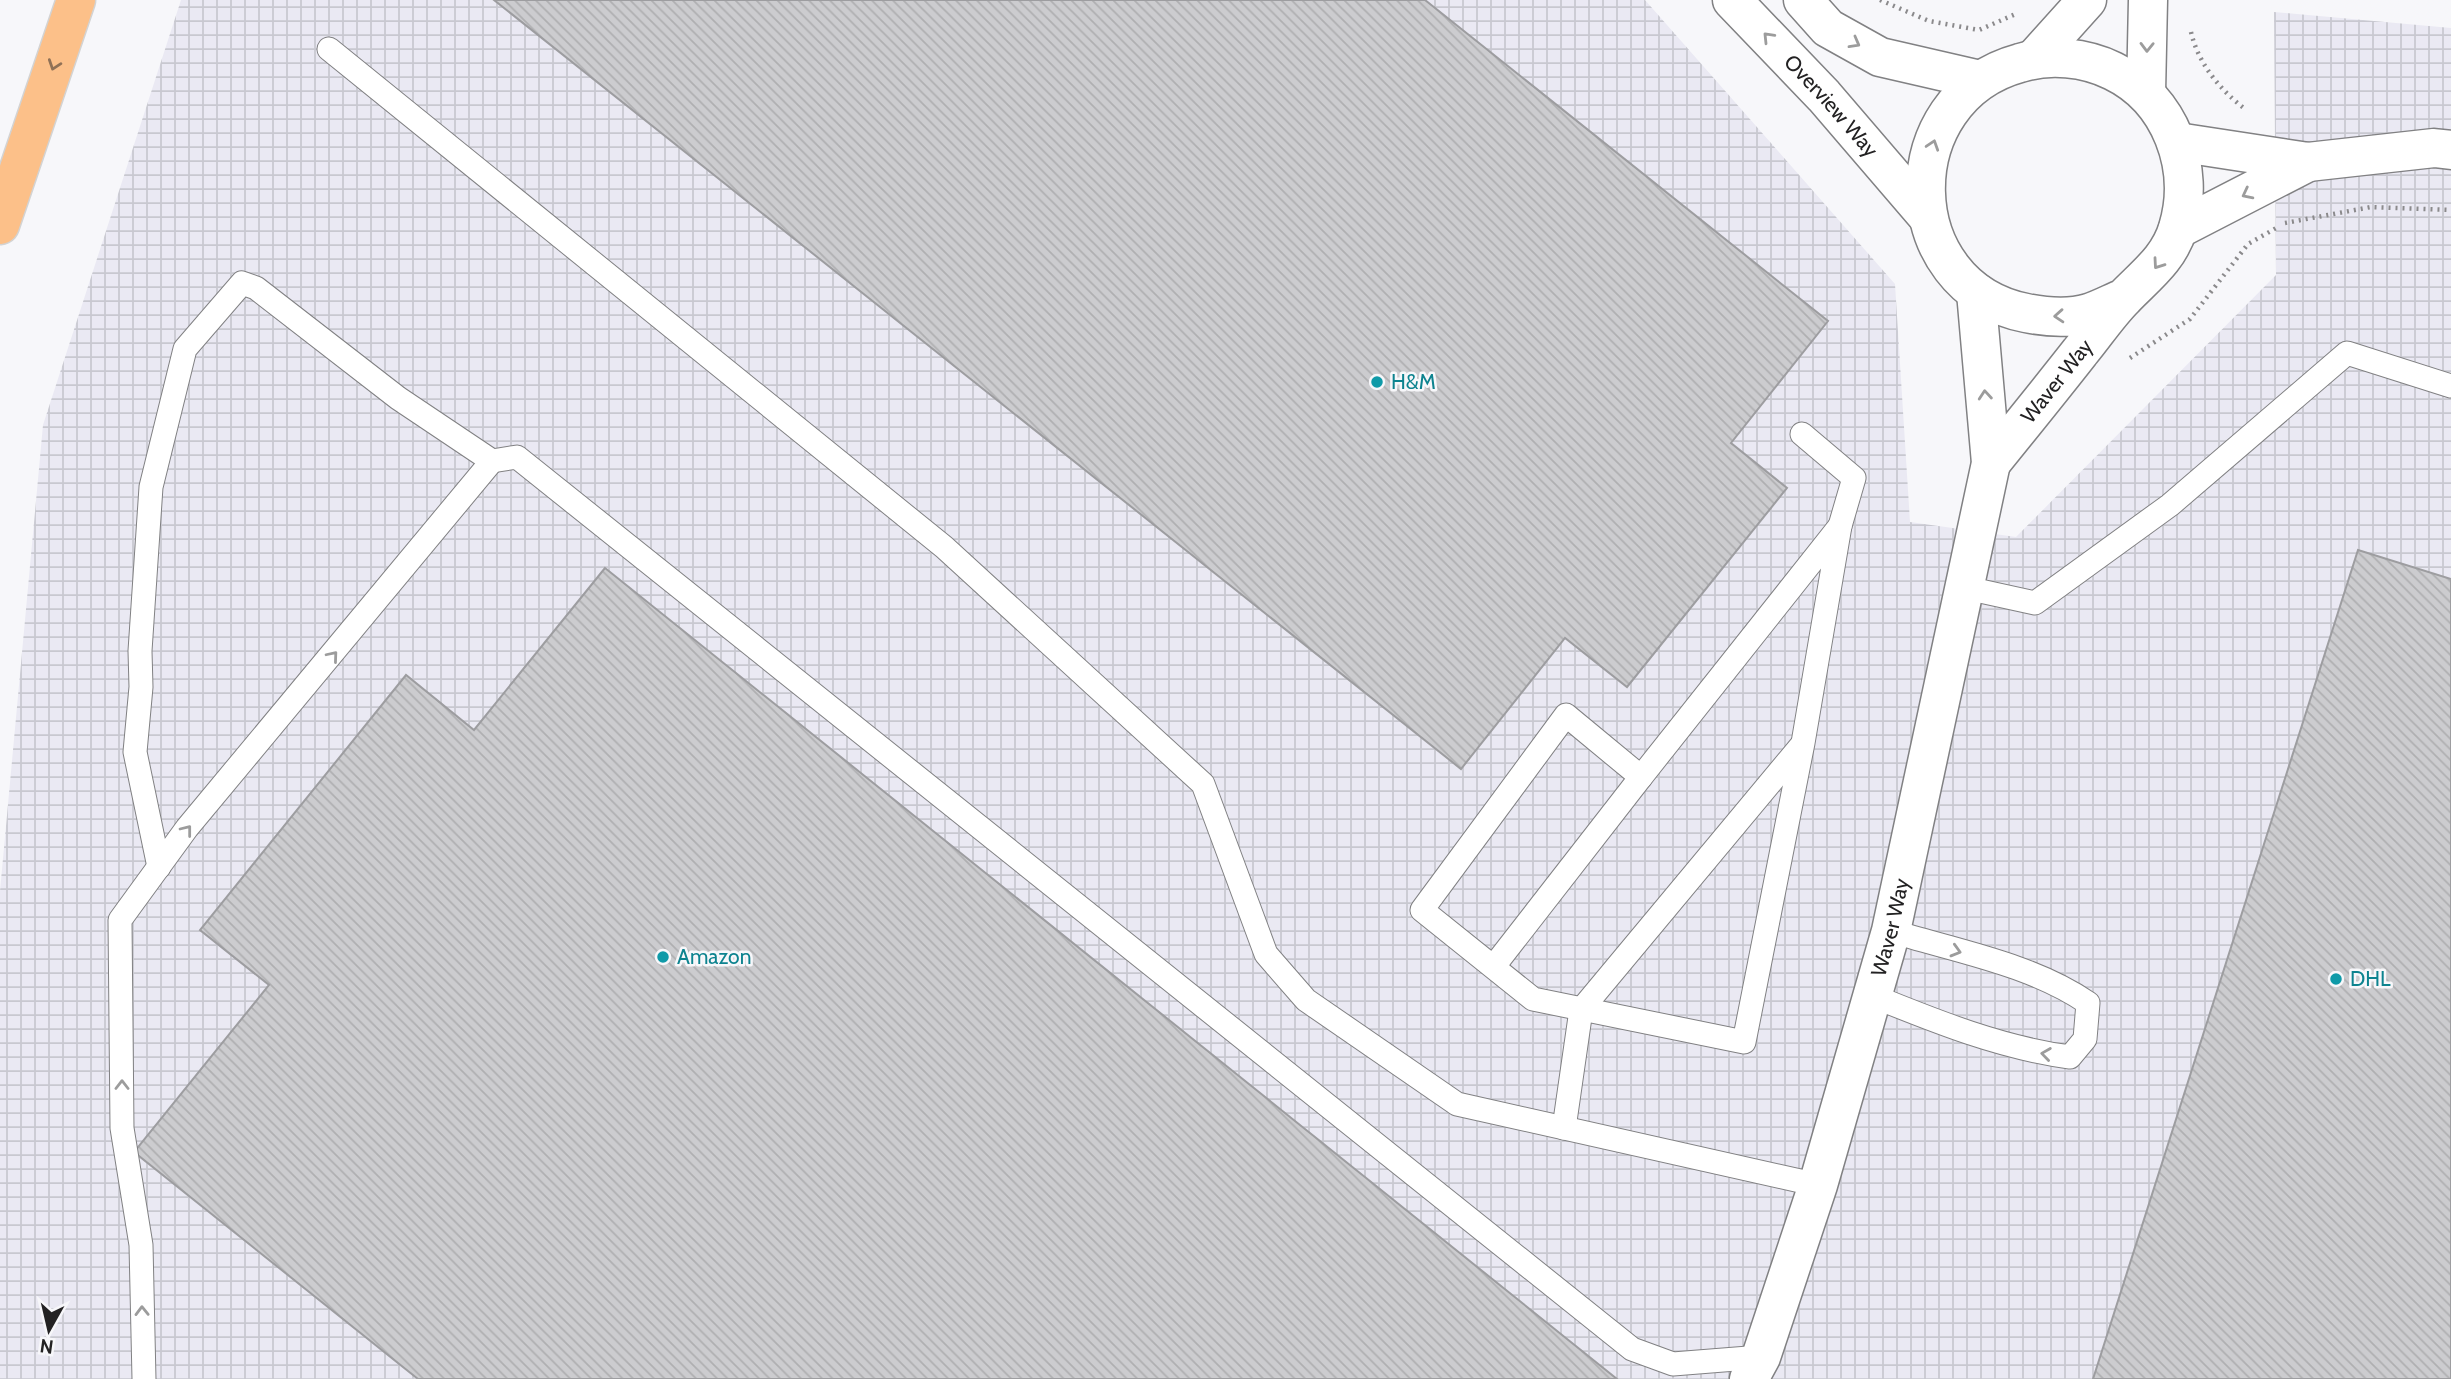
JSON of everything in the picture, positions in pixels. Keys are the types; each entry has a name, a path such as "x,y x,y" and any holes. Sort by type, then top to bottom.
{"highway":[{"path":"0,225 76,0"}],"street":[{"name":"Overview Way","path":"1732,0 1824,96 1927,216"},
{"path":"1803,0 1828,28 1880,57 1980,80"},
{"path":"2034,59 2087,0"},
{"path":"2146,93 2148,6"},
{"path":"2034,59 2074,59 2113,70 2146,93 2164,116 2177,142 2185,186 2178,229 2157,269 2124,298 2088,313 2049,317 2011,310 1976,292 1954,270 1937,245 1927,216 1924,178 1933,140 1952,107 1980,80 2006,66 2034,59"},
{"path":"2177,142 2308,162 2434,148 2451,150"},
{"path":"2178,229 2308,162"},
{"name":"Waver Way","path":"1755,1368 1818,1185 1891,931 1962,587 1991,463 1976,292"},
{"name":"Waver Way","path":"1991,463 2124,298"}],"lane":[{"path":"329,50 944,547 1203,784 1266,954 1306,1000 1457,1104 1818,1185"},
{"path":"159,867 135,752 141,687 140,652 151,487 185,349 242,283 256,288 398,398 492,461"},
{"path":"1962,587 2035,603 2170,505 2347,354 2451,386"},
{"path":"1641,777 1566,715 1422,910 1534,999 1744,1042 1803,743 1840,526 1854,478 1802,434"},
{"path":"144,1379 141,1245 122,1128 120,920 187,828 492,461 517,457 1632,1349 1673,1364 1755,1368"},
{"path":"1494,966 1840,526"},
{"path":"1564,1128 1581,1010 1803,743"},
{"path":"1873,996 1939,1023 2034,1052 2070,1057 2085,1039 2088,1003 2071,992 2013,967 1891,931"}],"path":[{"path":"1880,0 1929,21 1979,30 2030,7"},
{"path":"2148,6 2186,13 2196,52 2221,86 2244,109 2255,112"},
{"path":"2122,365 2190,319 2248,244 2286,222 2371,208 2451,210"}],"shaded area":[{"path":"181,0 1645,0 1895,284 1910,522 2016,537 2276,275 2274,12 2451,28 2451,1379 0,1379 0,891 43,425"}],"building":[{"name":"H&M","path":"494,0 1425,0 1828,321 1731,443 1787,488 1627,687 1565,638 1461,769"},
{"name":"DHL","path":"2358,550 2451,579 2451,1379 2093,1379"},
{"name":"Amazon","path":"605,568 1617,1379 418,1379 134,1152 269,985 200,930 406,675 474,730"}],"place":[{"name":"H&M","path":"1377,382"},
{"name":"Amazon","path":"663,957"},
{"name":"DHL","path":"2336,979"}]}
